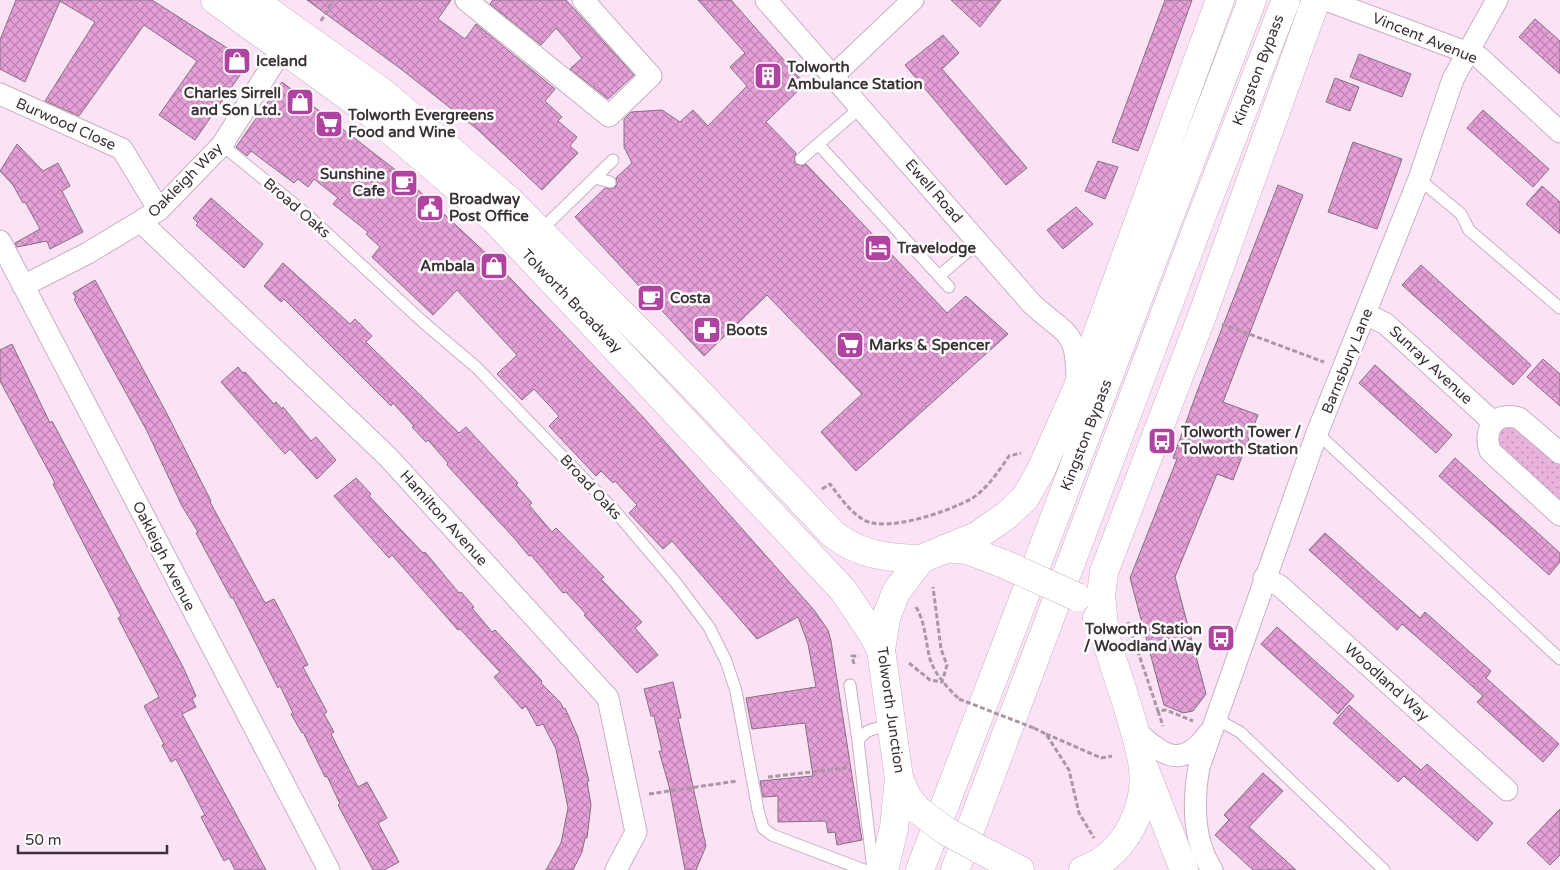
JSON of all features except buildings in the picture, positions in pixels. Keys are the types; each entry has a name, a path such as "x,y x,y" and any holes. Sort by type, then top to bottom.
{"main road":[{"name":"Tolworth Broadway","path":"215,0 368,111 494,219 843,590 872,632 870,653"},
{"name":"Tolworth Broadway","path":"254,0 382,92 541,230 832,534 845,544 876,556 921,559"},
{"name":"Tolworth Junction","path":"1020,870 946,831 918,810 907,797 899,778 891,726 870,653 896,592 921,559 977,536 1007,515 1024,498 1041,470 1077,389 1220,0"},
{"name":"Kingston Bypass","path":"920,870 1252,0"},
{"name":"Kingston Bypass","path":"955,870 1200,218 1286,0"},
{"path":"1184,870 1142,762 1105,636 1101,595 1104,572 1202,316 1316,0"},
{"path":"946,548 968,550 1078,597 1088,605 1105,636"},
{"path":"1083,870 1112,854 1132,827 1137,815 1142,788 1142,762"},
{"path":"884,870 894,828 899,778"}],"street":[{"path":"466,0 609,116 651,76 583,0"},
{"name":"Ewell Road","path":"766,0 1032,304 1067,332 1074,343 1077,389"},
{"path":"833,76 914,0"},
{"name":"Vincent Avenue","path":"1326,0 1478,57 1560,132"},
{"name":"Barnsbury Lane","path":"1212,870 1201,847 1194,809 1199,766 1317,432 1419,179 1453,79 1497,0"},
{"name":"Oakleigh Way","path":"23,286 141,222 159,210 222,145 283,48"},
{"name":"Burwood Close","path":"0,94 122,149 159,210"},
{"name":"Hamilton Avenue","path":"141,222 388,456 608,698 636,832 616,870"},
{"name":"Oakleigh Avenue","path":"0,241 329,870"},
{"name":"Sunray Avenue","path":"1366,314 1386,324 1493,422"},
{"path":"1560,453 1519,418 1504,416 1493,422 1487,437 1490,451 1560,515"},
{"name":"Woodland Way","path":"1264,578 1280,586 1508,790"},
{"name":"Barnsbury Lane","path":"1132,727 1161,752 1176,756 1195,749 1214,724"}],"lane":[{"path":"801,159 861,107"},
{"path":"818,144 949,287"},
{"name":"Broad Oaks","path":"222,145 304,212 423,322 476,368 615,511 709,627 726,661 736,691 763,828 772,835 864,870"},
{"path":"541,230 613,160"},
{"path":"595,178 610,182"},
{"path":"1419,179 1461,214 1469,230 1560,308"},
{"path":"939,276 979,242"},
{"path":"1317,432 1560,659"},
{"path":"850,685 873,870"},
{"path":"1214,724 1240,732 1384,870"},
{"path":"858,741 862,734 869,729 891,726"}],"path":[{"path":"1202,316 1343,369"},
{"path":"830,484 840,498 864,520 883,524 919,518 972,498 990,481 1008,456 1021,453"},
{"path":"933,587 941,649 946,665 942,682"},
{"path":"914,604 925,626 930,660 942,682 959,699 1034,728 1102,758 1112,756"},
{"path":"1127,620 1158,711 1166,710 1214,724"},
{"path":"854,664 852,656 870,653"},
{"path":"909,662 930,680 942,682"},
{"path":"1046,734 1069,770 1079,813 1097,841"}],"shaded area":[{"path":"1519,425 1560,461 1560,504 1498,447 1497,427"}],"place":[{"name":"Iceland","path":"237,61"},
{"name":"Tolworth Ambulance Station","path":"768,76"},
{"name":"Charles Sirrell and Son Ltd.","path":"300,102"},
{"name":"Tolworth Evergreens Food and Wine","path":"329,124"},
{"name":"Sunshine Cafe","path":"404,183"},
{"name":"Broadway Post Office","path":"430,208"},
{"name":"Travelodge","path":"878,248"},
{"name":"Ambala","path":"494,266"},
{"name":"Costa","path":"651,298"},
{"name":"Boots","path":"707,330"},
{"name":"Marks & Spencer","path":"850,345"},
{"name":"Tolworth Tower / Tolworth Station","path":"1162,441"},
{"name":"Tolworth Station / Woodland Way","path":"1221,638"}]}
